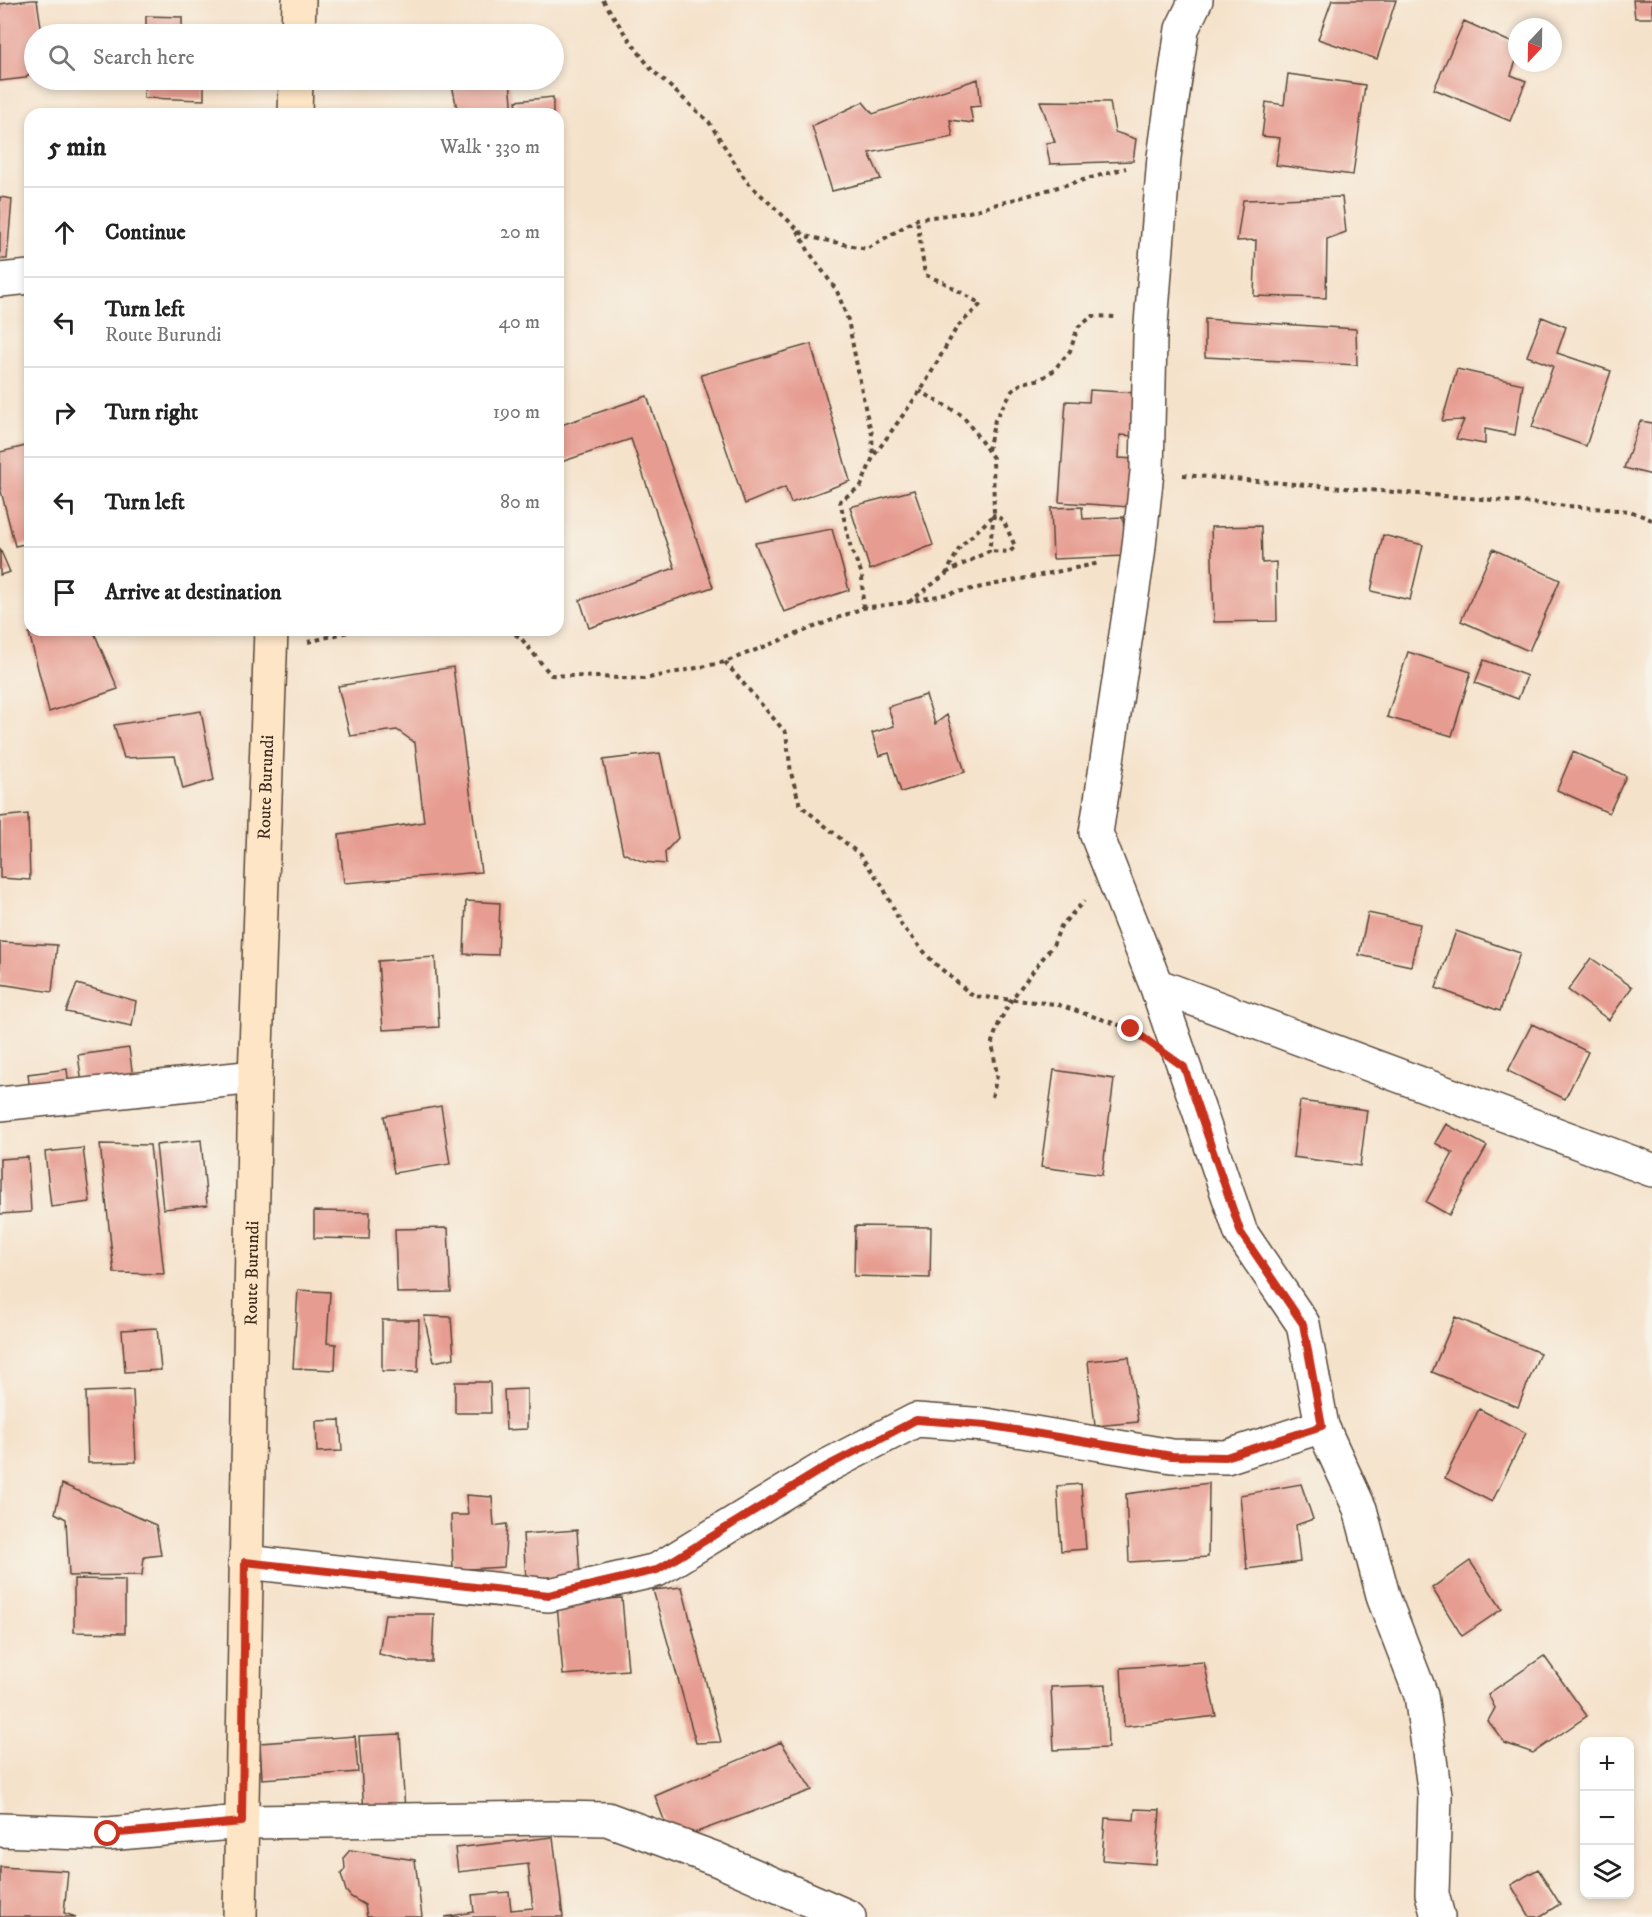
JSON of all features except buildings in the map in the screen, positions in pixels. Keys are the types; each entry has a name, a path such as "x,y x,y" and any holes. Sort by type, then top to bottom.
{"main road":[{"path":"298,24 299,0"},
{"path":"295,108 296,90"},
{"name":"Route Burundi","path":"240,1917 255,1077 270,641"}],"street":[{"path":"1196,0 1182,29 1164,157 1150,336 1147,472 1138,555 1096,833 1156,985 1241,1233 1303,1324 1322,1426 1360,1509 1384,1599 1421,1695 1435,1795 1432,1894 1438,1917"},
{"path":"0,280 24,278"},
{"path":"1156,985 1652,1170"},
{"path":"0,1104 255,1077"},
{"path":"245,1562 549,1595 657,1570 827,1466 916,1420 986,1425 1172,1456 1226,1457 1322,1426"},
{"path":"0,1830 108,1834 242,1822 607,1819 716,1858 849,1917"}],"path":[{"path":"603,0 651,69 709,122 747,182 806,236 867,249 917,219 969,212 1164,157"},
{"path":"863,608 862,574 852,549 840,501 861,486 873,457 920,391 957,327 981,304 943,282 925,275 917,219"},
{"path":"795,227 809,252 837,291 848,320 866,412 873,434 873,457"},
{"path":"988,450 995,420 1012,391 1022,383 1041,380 1053,371 1070,351 1078,327 1093,316 1117,317 1150,336"},
{"path":"920,391 963,416 993,458 994,515 988,551"},
{"path":"1147,472 1630,511 1652,520"},
{"path":"908,602 946,574 988,551 1010,552 1015,546 1003,520 994,515"},
{"path":"946,574 960,547 994,515"},
{"path":"518,636 551,675 644,679 725,663 863,608 908,602 1138,555"},
{"path":"270,641 309,636"},
{"path":"725,663 786,733 791,773 800,805 859,854 882,885 902,926 933,962 973,996 1056,1004 1131,1029 1184,1067"},
{"path":"992,1097 998,1076 992,1042 1011,1000 1053,945 1061,926 1112,870"}],"route":[{"path":"108,1834 242,1822 245,1562 549,1595 657,1570 827,1466 916,1420 986,1425 1172,1456 1226,1457 1322,1426 1303,1324 1241,1233 1184,1067 1131,1029"}]}
